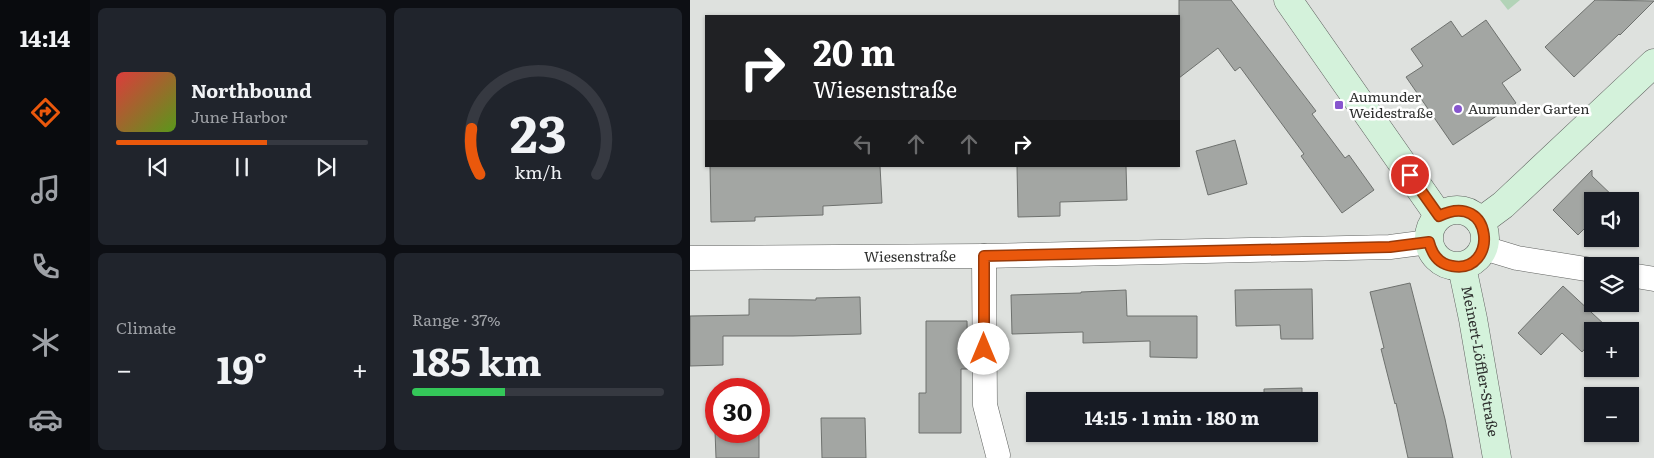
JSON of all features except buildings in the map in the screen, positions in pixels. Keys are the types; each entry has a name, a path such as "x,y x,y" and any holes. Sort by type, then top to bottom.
{"street":[{"path":"1288,0 1439,216"},
{"path":"1584,269 1516,258 1482,235 1472,214 1461,210 1450,211 1439,216 1432,223 1429,233 1431,251 1444,264 1462,266 1471,263 1479,257 1482,235 1503,205 1654,63"},
{"name":"Wiesenstraße","path":"690,258 984,256 1390,247 1429,242"},
{"path":"984,256 985,405 998,455"},
{"name":"Meinert-Löffler-Straße","path":"1462,266 1497,458"},
{"path":"1639,276 1654,279"}],"green space":[{"path":"1500,0 1520,0 1508,10"}],"place":[{"name":"Aumunder Weidestraße","path":"1339,105"},
{"name":"Aumunder Garten","path":"1458,109"}],"route":[{"path":"984,349 984,256 1390,247 1429,242 1431,251 1444,264 1462,266 1471,263 1479,257 1484,248 1485,239 1484,230 1480,222 1472,214 1461,210 1450,211 1439,216 1410,175"}]}
